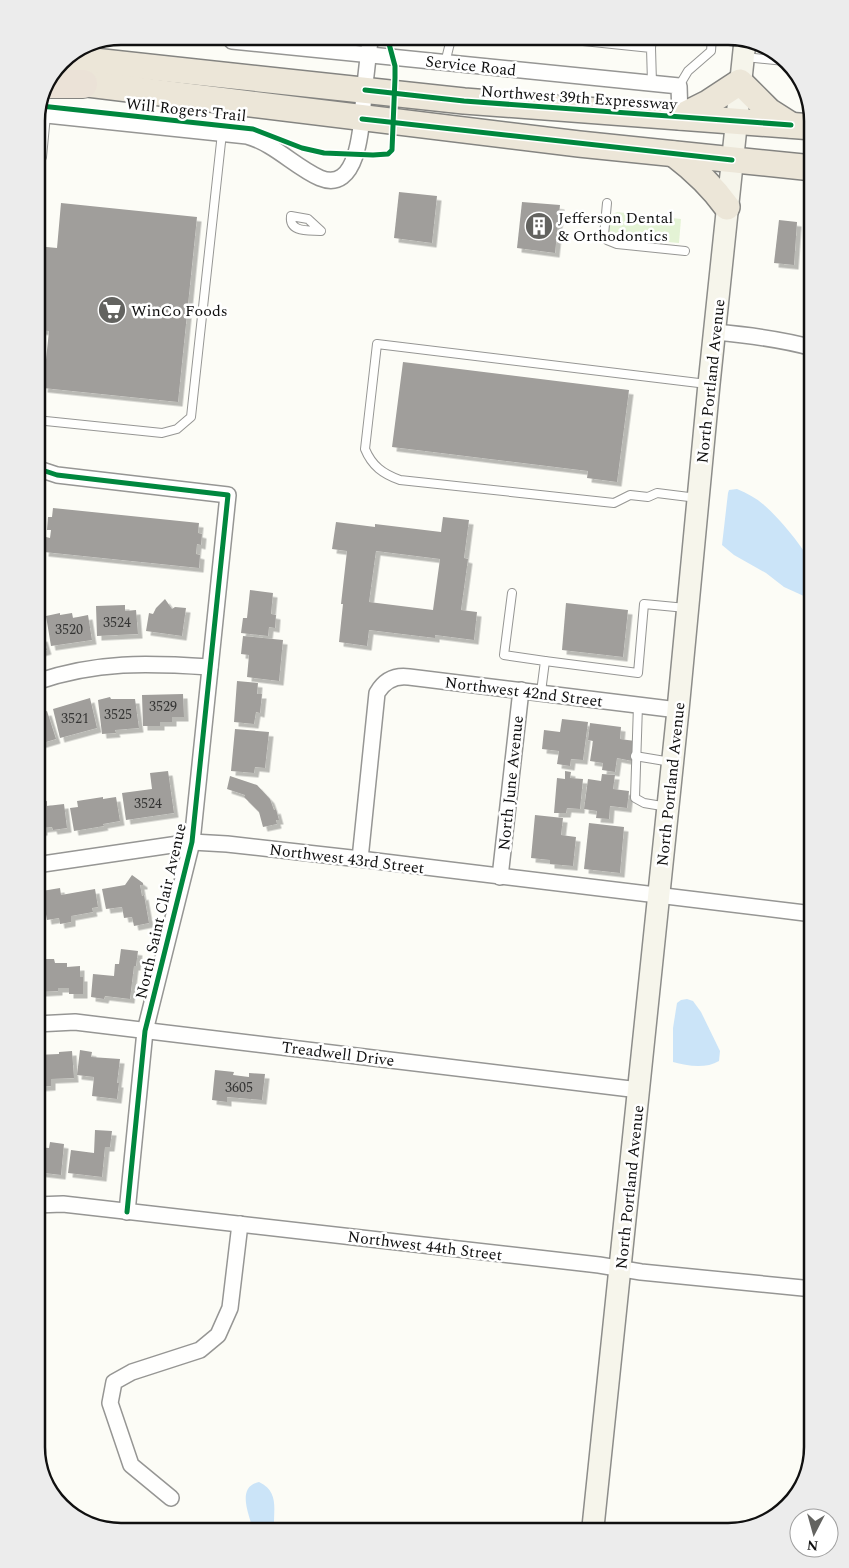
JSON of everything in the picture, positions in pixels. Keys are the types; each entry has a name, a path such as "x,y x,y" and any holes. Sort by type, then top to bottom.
{"highway":[{"path":"92,51 162,68"},
{"name":"Northwest 39th Expressway","path":"77,59 464,101 802,126"},
{"path":"57,81 362,119 804,167"},
{"path":"680,117 708,103 740,82 769,111 802,126"},
{"path":"55,84 83,84"},
{"path":"674,154 699,174 718,194 727,207"}],"main road":[{"name":"North Portland Avenue","path":"593,1523 673,762 709,384 744,49"}],"street":[{"name":"Service Road","path":"323,45 369,47 445,63 679,86"},
{"path":"45,115 222,133 256,139 319,177 331,180 342,177 351,167 356,155 362,119 369,47"},
{"path":"679,86 680,117"},
{"path":"715,332 767,338 804,345"},
{"name":"North Saint Clair Avenue","path":"45,471 57,475 228,495 192,842 145,1031 127,1212"},
{"path":"45,680 84,669 107,666 157,663 210,667"},
{"name":"Northwest 42nd Street","path":"360,860 377,693 382,684 399,676 678,710"},
{"name":"North June Avenue","path":"500,877 521,690"},
{"name":"Northwest 43rd Street","path":"45,864 192,842 360,860 659,897"},
{"path":"659,897 804,913"},
{"name":"Treadwell Drive","path":"45,1024 75,1022 639,1090"},
{"name":"Northwest 44th Street","path":"45,1205 63,1204 620,1269 804,1288"},
{"path":"171,1498 131,1465 110,1403 114,1382 132,1372 200,1350 218,1335 230,1308 240,1224"}],"lane":[{"path":"445,63 450,45"},
{"path":"622,45 651,48"},
{"path":"651,45 652,83"},
{"path":"679,86 688,71 711,52 711,45"},
{"path":"744,49 766,55"},
{"path":"45,421 162,433 177,429 191,417 222,133"},
{"path":"608,203 604,235 607,240 616,244 685,251"},
{"path":"698,498 657,494 648,497 630,495 614,503 400,480 378,468 365,449 377,344 709,384"},
{"path":"512,593 504,655 638,673 644,604 688,608"},
{"path":"541,692 546,661"},
{"path":"638,705 635,798 644,803 668,807"},
{"path":"635,756 673,762"}],"green space":[{"path":"617,212 681,219 679,243 612,237 607,234 609,216"}],"water":[{"path":"737,489 758,500 785,526 804,551 804,596 784,587 766,573 734,555 722,545 729,490"},
{"path":"687,999 693,1001 701,1012 720,1051 719,1061 714,1064 696,1066 673,1062 673,1028 677,1003"},
{"path":"259,1482 266,1486 273,1496 274,1523 251,1523 246,1495 252,1485"}],"building":[{"path":"399,192 437,196 432,243 394,238"},
{"name":"Jefferson Dental & Orthodontics","path":"522,202 560,205 555,253 517,248"},
{"name":"WinCo Foods","path":"61,203 197,217 178,402 45,388 49,331 45,331 45,247 57,248"},
{"path":"779,220 797,222 794,265 774,263"},
{"path":"403,362 629,390 617,482 587,478 588,471 392,447"},
{"path":"53,508 199,523 198,533 202,534 201,545 197,544 196,554 200,555 199,568 45,552 46,537 50,538 51,530 47,530 48,517 52,517"},
{"path":"443,517 469,520 464,558 468,559 461,610 477,612 474,640 435,635 435,638 369,630 367,646 339,642 347,551 332,549 336,522 375,527 375,524 441,532","holes":["376,551 440,559 433,610 369,602"]},
{"path":"250,590 273,593 271,614 276,615 275,628 269,627 268,636 241,633 243,618 247,618"},
{"path":"165,599 172,609 175,607 186,608 182,636 146,631 149,613 153,614"},
{"path":"566,603 628,610 623,657 562,650"},
{"path":"125,605 125,611 136,610 138,634 97,636 96,606"},
{"path":"60,613 60,615 72,613 73,618 88,615 92,640 51,646 46,616"},
{"path":"243,636 283,640 279,681 247,677 249,655 241,654"},
{"path":"237,681 258,683 257,694 262,694 260,713 256,712 254,724 234,722"},
{"path":"183,694 184,717 172,717 172,722 160,722 160,726 143,726 142,695"},
{"path":"110,697 111,699 135,699 139,728 115,730 116,733 102,734 98,700"},
{"path":"90,698 97,728 60,738 53,709"},
{"path":"47,711 56,739 45,742 45,712"},
{"path":"562,719 588,722 583,760 571,759 570,766 557,764 559,751 542,749 544,730 560,732"},
{"path":"590,723 621,727 620,739 635,741 632,761 617,758 615,772 602,770 603,763 590,761 593,741 588,740"},
{"path":"235,729 269,732 265,768 255,767 254,773 231,771"},
{"path":"168,771 174,813 126,820 122,793 152,789 150,773"},
{"path":"565,771 571,772 570,778 583,779 580,809 567,808 566,813 554,813 557,778 565,779"},
{"path":"602,774 615,775 613,789 629,791 627,808 610,806 609,819 596,818 597,811 584,809 588,779 601,781"},
{"path":"230,776 257,785 270,799 274,810 276,809 279,820 276,820 277,824 263,827 259,812 244,797 245,795 227,789"},
{"path":"103,797 103,799 116,797 120,821 74,831 70,808 78,807 77,801"},
{"path":"45,801 47,801 47,806 64,804 67,828 53,830 52,827 45,828"},
{"path":"535,815 563,818 561,835 576,837 573,866 550,864 550,860 531,858"},
{"path":"589,823 624,827 620,873 584,869"},
{"path":"132,875 143,883 143,885 140,885 142,896 144,895 149,923 134,926 132,917 124,918 122,907 106,909 102,889 125,885"},
{"path":"60,888 61,895 95,889 98,907 92,908 93,912 71,916 71,922 60,924 59,918 47,920 45,890"},
{"path":"121,949 138,951 130,999 105,996 104,999 91,997 93,974 114,976 115,964 119,964"},
{"path":"45,959 54,959 55,963 67,963 67,967 80,966 80,977 83,977 83,994 69,994 69,988 58,988 58,991 45,992"},
{"path":"80,1050 92,1052 91,1057 120,1059 117,1099 92,1096 94,1077 77,1075"},
{"path":"72,1051 74,1078 51,1079 51,1086 45,1086 45,1055 59,1054 59,1052"},
{"path":"215,1070 234,1072 233,1075 249,1077 249,1073 265,1074 262,1100 227,1097 227,1102 212,1100"},
{"path":"95,1130 112,1131 110,1147 105,1147 102,1177 68,1173 71,1150 94,1153"},
{"path":"50,1142 64,1144 61,1175 45,1173 45,1148 49,1148"}],"cycle path":[{"name":"Will Rogers Trail","path":"47,107 253,129 302,148 324,153 388,154 392,150 395,78 395,66 389,45"},
{"path":"365,90 464,101 791,125"},
{"path":"362,119 732,160"},
{"path":"45,471 57,475 228,495 192,842 145,1031 127,1212"}],"place":[{"name":"Jefferson Dental & Orthodontics","path":"539,226"},
{"name":"WinCo Foods","path":"112,310"}]}
